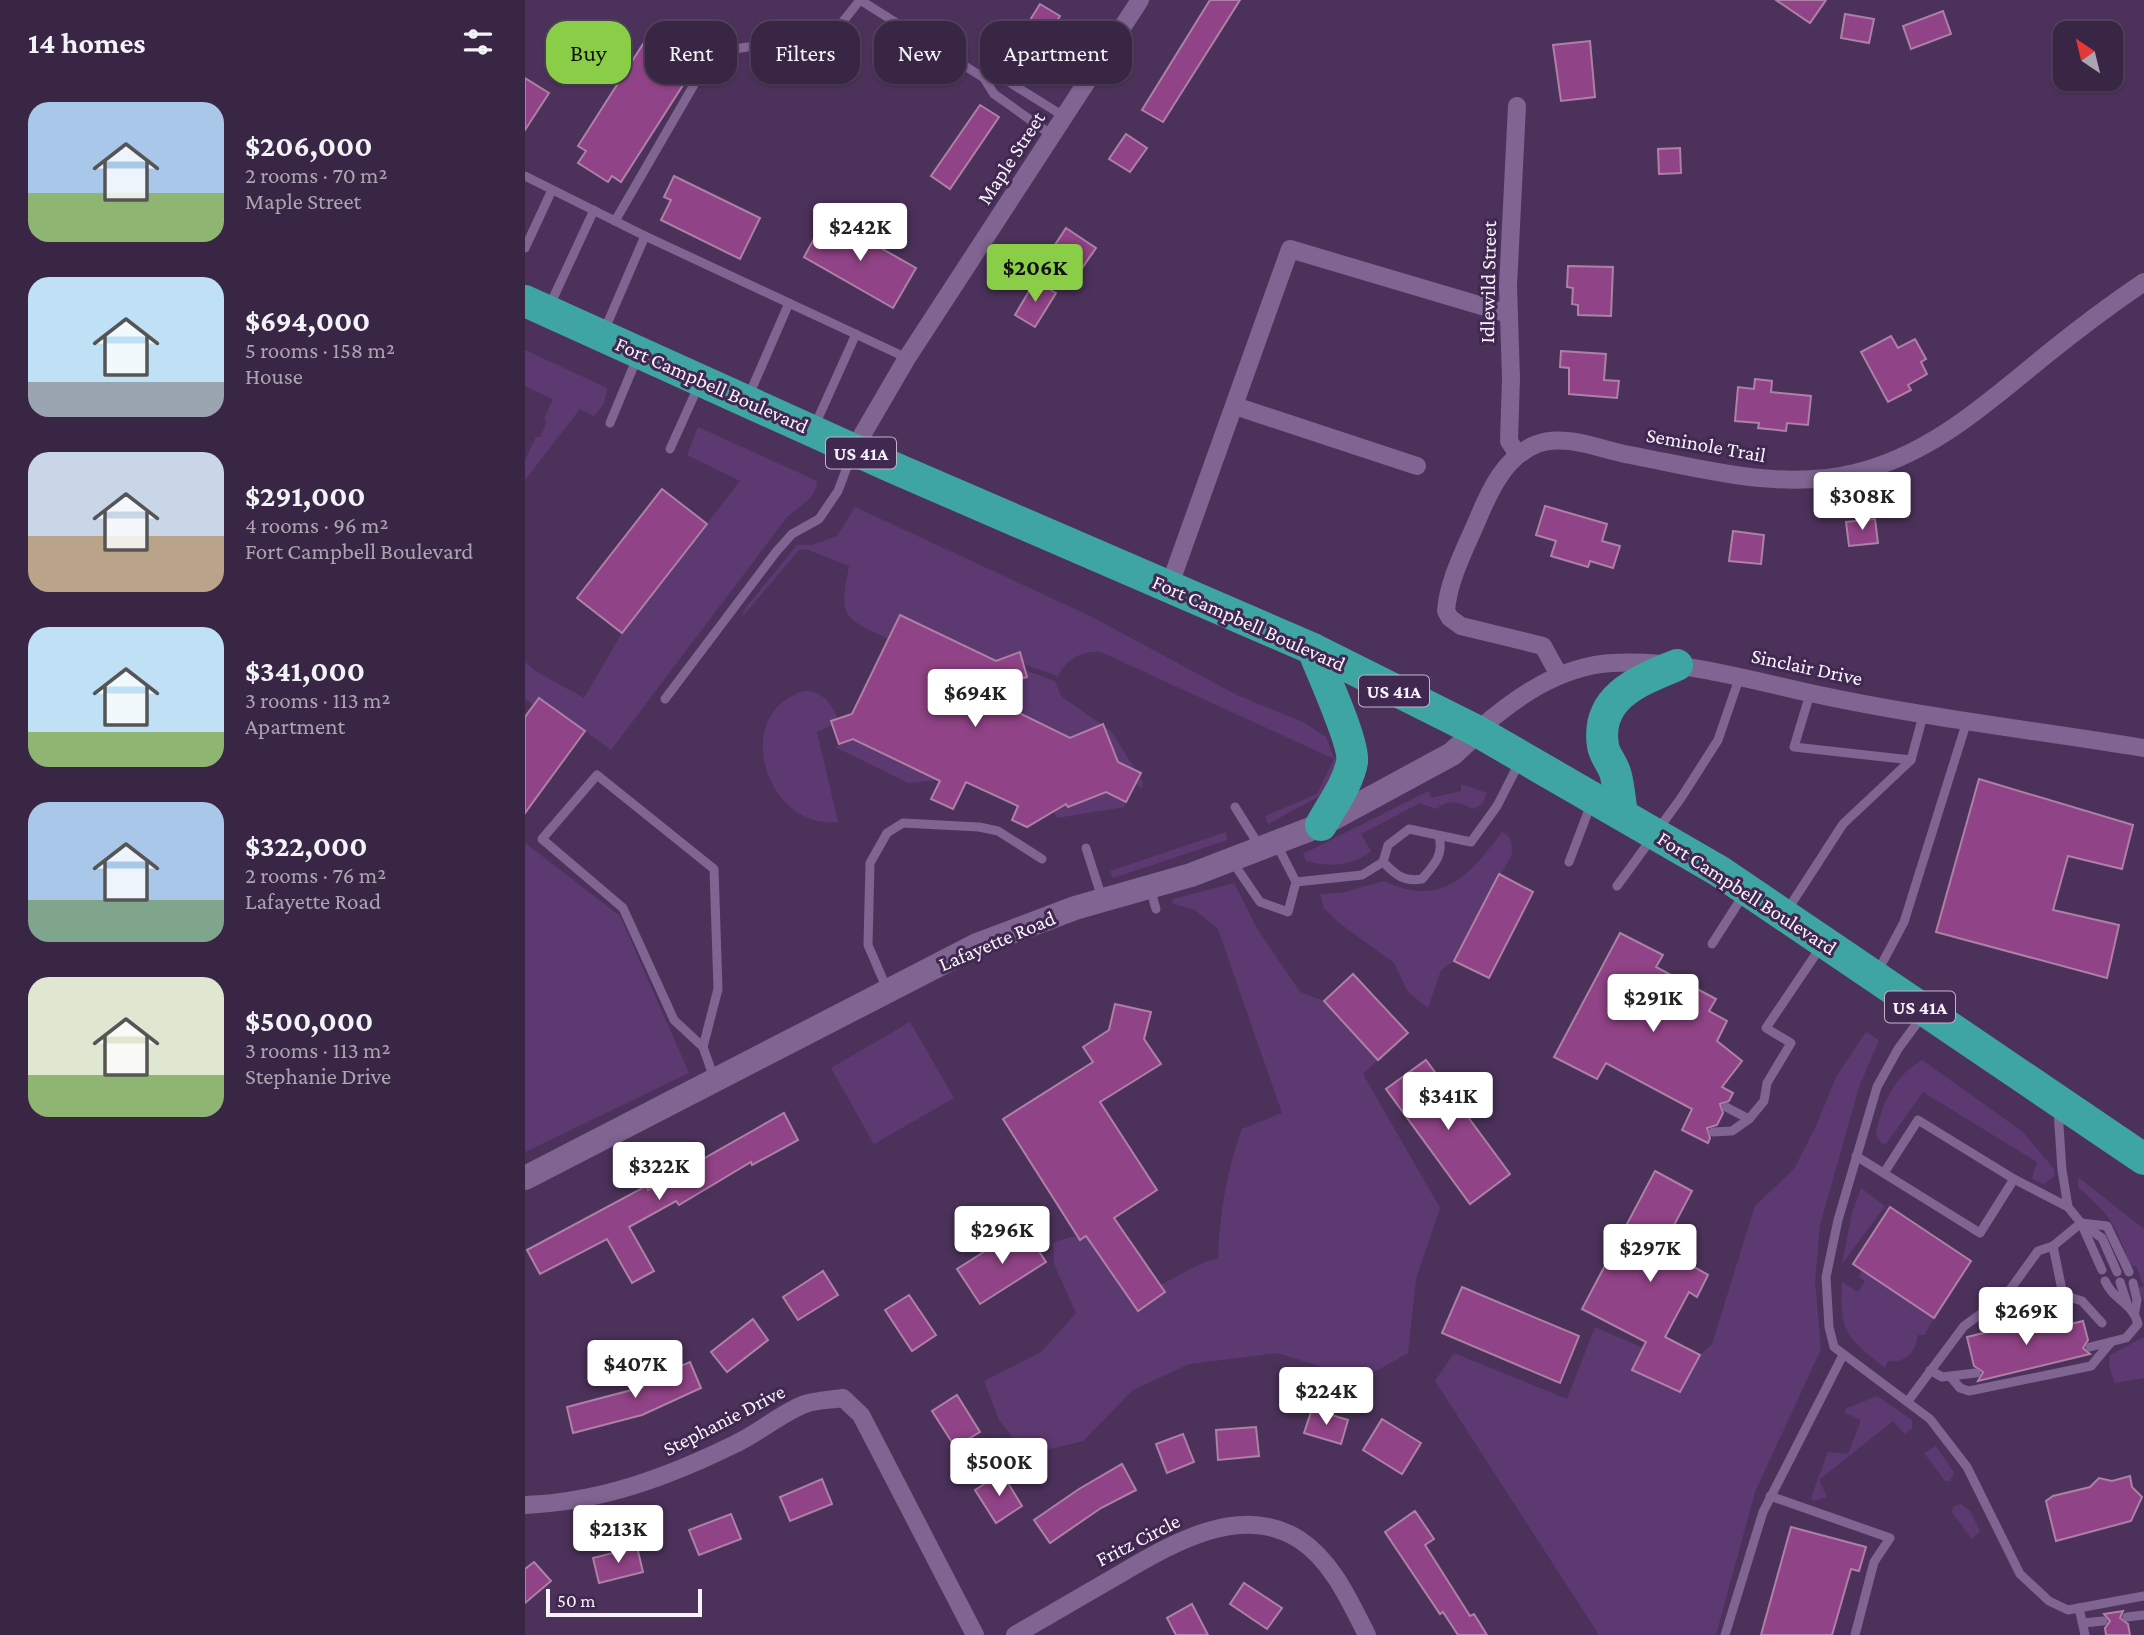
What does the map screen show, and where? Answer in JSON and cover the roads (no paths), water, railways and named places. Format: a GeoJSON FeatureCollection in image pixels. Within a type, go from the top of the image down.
{"type":"FeatureCollection","features":[{"type":"Feature","properties":{"kind":"highway","name":"Fort Campbell Boulevard"},"geometry":{"type":"LineString","coordinates":[[536,306],[812,431],[1313,649],[1523,755],[1747,889],[1824,940],[1874,978],[2144,1159]]}},
{"type":"Feature","properties":{"kind":"highway"},"geometry":{"type":"LineString","coordinates":[[1313,649],[1348,738],[1352,759],[1346,780],[1321,825]]}},
{"type":"Feature","properties":{"kind":"highway"},"geometry":{"type":"LineString","coordinates":[[1622,814],[1616,773],[1603,745],[1604,722],[1614,702],[1629,685],[1677,665]]}},
{"type":"Feature","properties":{"kind":"main road","name":"Lafayette Road"},"geometry":{"type":"LineString","coordinates":[[525,1178],[977,944],[1102,900],[1153,898],[1231,860],[1321,825],[1452,754],[1477,731]]}},
{"type":"Feature","properties":{"kind":"street","name":"Maple Street"},"geometry":{"type":"LineString","coordinates":[[854,449],[907,358],[1140,0]]}},
{"type":"Feature","properties":{"kind":"street","name":"Idlewild Street"},"geometry":{"type":"LineString","coordinates":[[1517,106],[1509,314],[1509,441],[1518,455]]}},
{"type":"Feature","properties":{"kind":"street"},"geometry":{"type":"LineString","coordinates":[[1169,587],[1290,249],[1509,314]]}},
{"type":"Feature","properties":{"kind":"street","name":"Seminole Trail"},"geometry":{"type":"LineString","coordinates":[[1559,675],[1543,646],[1461,626],[1450,618],[1446,611],[1453,582],[1478,519],[1497,481],[1518,455],[1534,445],[1555,441],[1740,477],[1815,478],[1855,473],[1896,460],[1958,426],[2088,321],[2144,282]]}},
{"type":"Feature","properties":{"kind":"street"},"geometry":{"type":"LineString","coordinates":[[1235,406],[1417,466]]}},
{"type":"Feature","properties":{"kind":"street","name":"Sinclair Drive"},"geometry":{"type":"LineString","coordinates":[[1477,731],[1504,708],[1559,675],[1611,663],[1677,665],[1740,676],[1810,694],[2144,748]]}},
{"type":"Feature","properties":{"kind":"street","name":"Stephanie Drive"},"geometry":{"type":"LineString","coordinates":[[525,1505],[570,1502],[646,1482],[704,1459],[806,1404],[843,1398],[861,1415],[975,1635]]}},
{"type":"Feature","properties":{"kind":"street","name":"Fritz Circle"},"geometry":{"type":"LineString","coordinates":[[1015,1635],[1169,1545],[1206,1532],[1241,1524],[1273,1528],[1299,1540],[1319,1557],[1341,1585],[1367,1635]]}},
{"type":"Feature","properties":{"kind":"lane"},"geometry":{"type":"LineString","coordinates":[[615,221],[710,57],[741,48],[834,34],[860,0],[980,75]]}},
{"type":"Feature","properties":{"kind":"lane"},"geometry":{"type":"LineString","coordinates":[[988,84],[994,94],[1053,136]]}},
{"type":"Feature","properties":{"kind":"lane"},"geometry":{"type":"LineString","coordinates":[[1012,84],[1065,117]]}},
{"type":"Feature","properties":{"kind":"lane"},"geometry":{"type":"LineString","coordinates":[[525,176],[645,236],[907,358]]}},
{"type":"Feature","properties":{"kind":"lane"},"geometry":{"type":"LineString","coordinates":[[525,248],[552,190]]}},
{"type":"Feature","properties":{"kind":"lane"},"geometry":{"type":"LineString","coordinates":[[536,306],[594,210]]}},
{"type":"Feature","properties":{"kind":"lane"},"geometry":{"type":"LineString","coordinates":[[601,336],[645,236]]}},
{"type":"Feature","properties":{"kind":"lane"},"geometry":{"type":"LineString","coordinates":[[747,401],[789,303]]}},
{"type":"Feature","properties":{"kind":"lane"},"geometry":{"type":"LineString","coordinates":[[812,431],[856,334]]}},
{"type":"Feature","properties":{"kind":"lane"},"geometry":{"type":"LineString","coordinates":[[610,423],[639,353]]}},
{"type":"Feature","properties":{"kind":"lane"},"geometry":{"type":"LineString","coordinates":[[670,449],[701,381]]}},
{"type":"Feature","properties":{"kind":"lane"},"geometry":{"type":"LineString","coordinates":[[664,699],[776,552],[793,534],[819,519],[838,491],[854,449]]}},
{"type":"Feature","properties":{"kind":"lane"},"geometry":{"type":"LineString","coordinates":[[1617,886],[1656,834],[1718,740],[1740,676]]}},
{"type":"Feature","properties":{"kind":"lane"},"geometry":{"type":"LineString","coordinates":[[1810,694],[1794,747],[1911,760]]}},
{"type":"Feature","properties":{"kind":"lane"},"geometry":{"type":"LineString","coordinates":[[1785,914],[1843,824],[1911,760],[1924,712]]}},
{"type":"Feature","properties":{"kind":"lane"},"geometry":{"type":"LineString","coordinates":[[1874,978],[1904,922],[1968,719]]}},
{"type":"Feature","properties":{"kind":"lane"},"geometry":{"type":"LineString","coordinates":[[1296,881],[1362,875],[1383,862],[1388,845],[1409,830],[1471,842],[1497,806],[1523,755]]}},
{"type":"Feature","properties":{"kind":"lane"},"geometry":{"type":"LineString","coordinates":[[703,1047],[718,989],[714,869],[597,775],[542,839],[623,908],[674,1020],[703,1047],[714,1080]]}},
{"type":"Feature","properties":{"kind":"lane"},"geometry":{"type":"LineString","coordinates":[[1569,862],[1594,796]]}},
{"type":"Feature","properties":{"kind":"lane"},"geometry":{"type":"LineString","coordinates":[[1235,807],[1296,881]]}},
{"type":"Feature","properties":{"kind":"lane"},"geometry":{"type":"LineString","coordinates":[[888,990],[868,945],[870,863],[887,833],[903,822],[979,827],[998,831],[1042,859]]}},
{"type":"Feature","properties":{"kind":"lane"},"geometry":{"type":"LineString","coordinates":[[1383,862],[1398,877],[1409,881],[1422,879],[1435,863],[1442,848],[1439,836]]}},
{"type":"Feature","properties":{"kind":"lane"},"geometry":{"type":"LineString","coordinates":[[1086,848],[1102,900]]}},
{"type":"Feature","properties":{"kind":"lane"},"geometry":{"type":"LineString","coordinates":[[1231,860],[1260,902],[1288,912],[1296,881]]}},
{"type":"Feature","properties":{"kind":"lane"},"geometry":{"type":"LineString","coordinates":[[1712,944],[1747,889]]}},
{"type":"Feature","properties":{"kind":"lane"},"geometry":{"type":"LineString","coordinates":[[1713,1132],[1732,1132],[1749,1119],[1764,1101],[1767,1083],[1791,1044],[1766,1028],[1824,940]]}},
{"type":"Feature","properties":{"kind":"lane"},"geometry":{"type":"LineString","coordinates":[[1926,1011],[1898,1049],[1877,1087],[1856,1156],[1826,1278],[1829,1327],[1834,1347],[1930,1419],[1967,1467],[2019,1574],[2049,1601],[2068,1609],[2144,1596]]}},
{"type":"Feature","properties":{"kind":"lane"},"geometry":{"type":"LineString","coordinates":[[2057,1099],[2062,1170],[2068,1207]]}},
{"type":"Feature","properties":{"kind":"lane"},"geometry":{"type":"LineString","coordinates":[[1726,1107],[1749,1119]]}},
{"type":"Feature","properties":{"kind":"lane"},"geometry":{"type":"LineString","coordinates":[[1884,1174],[1918,1120],[2014,1179],[2068,1207],[2081,1223],[2102,1270]]}},
{"type":"Feature","properties":{"kind":"lane"},"geometry":{"type":"LineString","coordinates":[[1856,1156],[1980,1233],[2014,1179]]}},
{"type":"Feature","properties":{"kind":"lane"},"geometry":{"type":"LineString","coordinates":[[2081,1223],[2102,1238],[2127,1304]]}},
{"type":"Feature","properties":{"kind":"lane"},"geometry":{"type":"LineString","coordinates":[[1996,1309],[2038,1251],[2053,1246],[2081,1223],[2107,1226],[2129,1272]]}},
{"type":"Feature","properties":{"kind":"lane"},"geometry":{"type":"LineString","coordinates":[[2053,1246],[2063,1295]]}},
{"type":"Feature","properties":{"kind":"lane"},"geometry":{"type":"LineString","coordinates":[[2105,1281],[2117,1298],[2135,1311]]}},
{"type":"Feature","properties":{"kind":"lane"},"geometry":{"type":"LineString","coordinates":[[2089,1348],[2134,1333],[2138,1324],[2133,1283]]}},
{"type":"Feature","properties":{"kind":"lane"},"geometry":{"type":"LineString","coordinates":[[1908,1401],[1964,1326],[1985,1311],[2063,1295],[2082,1301],[2102,1323]]}},
{"type":"Feature","properties":{"kind":"lane"},"geometry":{"type":"LineString","coordinates":[[1951,1376],[1960,1388],[1969,1391],[2091,1366],[2111,1342]]}},
{"type":"Feature","properties":{"kind":"lane"},"geometry":{"type":"LineString","coordinates":[[1725,1635],[1770,1496],[1843,1354]]}},
{"type":"Feature","properties":{"kind":"lane"},"geometry":{"type":"LineString","coordinates":[[1930,1370],[1942,1377],[1976,1373]]}},
{"type":"Feature","properties":{"kind":"lane"},"geometry":{"type":"LineString","coordinates":[[1770,1496],[1890,1538],[1874,1562],[1855,1635]]}},
{"type":"Feature","properties":{"kind":"lane"},"geometry":{"type":"LineString","coordinates":[[2079,1608],[2085,1635]]}},
{"type":"Feature","properties":{"kind":"lane"},"geometry":{"type":"LineString","coordinates":[[2127,1617],[2144,1615]]}},
{"type":"Feature","properties":{"kind":"lane"},"geometry":{"type":"LineString","coordinates":[[2083,1623],[2103,1620]]}}]}
